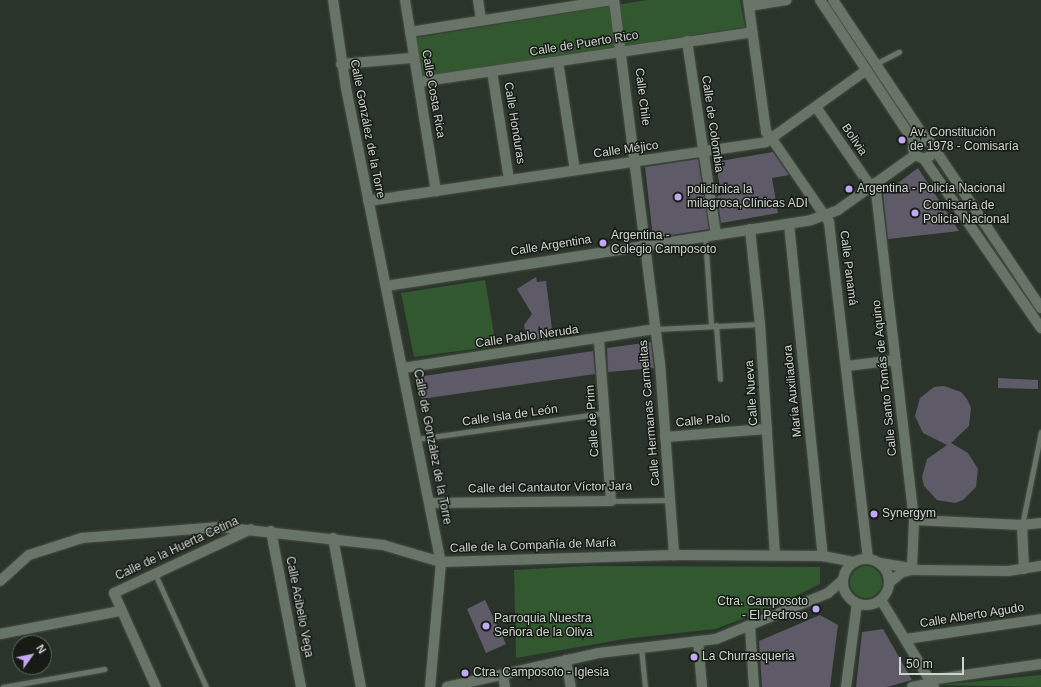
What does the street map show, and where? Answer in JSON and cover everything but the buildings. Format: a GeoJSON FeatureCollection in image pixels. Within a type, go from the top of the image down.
{"type":"FeatureCollection","features":[{"type":"Feature","properties":{"kind":"street","name":"Calle González de la Torre"},"geometry":{"type":"LineString","coordinates":[[333,0],[341,64],[381,262]]}},
{"type":"Feature","properties":{"kind":"street","name":"Calle Costa Rica"},"geometry":{"type":"LineString","coordinates":[[405,0],[412,58],[419,82],[436,192]]}},
{"type":"Feature","properties":{"kind":"street"},"geometry":{"type":"LineString","coordinates":[[478,0],[481,20]]}},
{"type":"Feature","properties":{"kind":"street"},"geometry":{"type":"LineString","coordinates":[[410,32],[481,20],[550,4],[611,0]]}},
{"type":"Feature","properties":{"kind":"street","name":"Calle Chile"},"geometry":{"type":"LineString","coordinates":[[614,0],[623,52],[637,161],[643,246]]}},
{"type":"Feature","properties":{"kind":"street"},"geometry":{"type":"LineString","coordinates":[[749,3],[786,0]]}},
{"type":"Feature","properties":{"kind":"street"},"geometry":{"type":"LineString","coordinates":[[820,0],[865,71],[914,142],[919,157],[1041,328]]}},
{"type":"Feature","properties":{"kind":"street"},"geometry":{"type":"LineString","coordinates":[[833,0],[874,65],[925,138],[933,147],[1041,308]]}},
{"type":"Feature","properties":{"kind":"street","name":"Calle Panamá"},"geometry":{"type":"LineString","coordinates":[[749,3],[766,132],[825,216],[847,366],[868,559]]}},
{"type":"Feature","properties":{"kind":"street","name":"Calle de Puerto Rico"},"geometry":{"type":"LineString","coordinates":[[419,82],[752,32]]}},
{"type":"Feature","properties":{"kind":"street","name":"Calle de Colombia"},"geometry":{"type":"LineString","coordinates":[[687,41],[716,234]]}},
{"type":"Feature","properties":{"kind":"street"},"geometry":{"type":"LineString","coordinates":[[341,64],[412,58]]}},
{"type":"Feature","properties":{"kind":"street"},"geometry":{"type":"LineString","coordinates":[[558,62],[575,170]]}},
{"type":"Feature","properties":{"kind":"street","name":"Calle Honduras"},"geometry":{"type":"LineString","coordinates":[[492,71],[509,179]]}},
{"type":"Feature","properties":{"kind":"street","name":"Calle Méjico"},"geometry":{"type":"LineString","coordinates":[[368,201],[637,161],[703,154],[772,139],[865,71]]}},
{"type":"Feature","properties":{"kind":"street","name":"Bolivia"},"geometry":{"type":"LineString","coordinates":[[816,107],[873,185]]}},
{"type":"Feature","properties":{"kind":"street"},"geometry":{"type":"LineString","coordinates":[[914,142],[925,138]]}},
{"type":"Feature","properties":{"kind":"street","name":"Calle Argentina"},"geometry":{"type":"LineString","coordinates":[[386,286],[705,235],[789,224],[825,216],[919,157],[930,156],[933,147]]}},
{"type":"Feature","properties":{"kind":"street","name":"Calle Santo Tomás de Aquino"},"geometry":{"type":"LineString","coordinates":[[873,185],[896,360],[914,520],[912,570]]}},
{"type":"Feature","properties":{"kind":"street","name":"María Auxiliadora"},"geometry":{"type":"LineString","coordinates":[[789,224],[823,556]]}},
{"type":"Feature","properties":{"kind":"street","name":"Calle Nueva"},"geometry":{"type":"LineString","coordinates":[[750,229],[760,324],[775,555]]}},
{"type":"Feature","properties":{"kind":"street","name":"Calle Hermanas Carmelitas"},"geometry":{"type":"LineString","coordinates":[[643,246],[654,329],[665,437],[674,555]]}},
{"type":"Feature","properties":{"kind":"street","name":"Calle de González de la Torre"},"geometry":{"type":"LineString","coordinates":[[381,262],[441,562],[430,687]]}},
{"type":"Feature","properties":{"kind":"street","name":"Calle Pablo Neruda"},"geometry":{"type":"LineString","coordinates":[[403,368],[599,340],[654,329]]}},
{"type":"Feature","properties":{"kind":"street","name":"Calle de Prim"},"geometry":{"type":"LineString","coordinates":[[599,340],[606,413],[611,501]]}},
{"type":"Feature","properties":{"kind":"street"},"geometry":{"type":"LineString","coordinates":[[847,366],[896,360]]}},
{"type":"Feature","properties":{"kind":"street","name":"Calle Palo"},"geometry":{"type":"LineString","coordinates":[[665,437],[767,429]]}},
{"type":"Feature","properties":{"kind":"street","name":"Calle del Cantautor Víctor Jara"},"geometry":{"type":"LineString","coordinates":[[430,503],[611,501]]}},
{"type":"Feature","properties":{"kind":"street"},"geometry":{"type":"LineString","coordinates":[[914,520],[1022,525],[1041,522]]}},
{"type":"Feature","properties":{"kind":"street"},"geometry":{"type":"LineString","coordinates":[[1022,525],[1024,569]]}},
{"type":"Feature","properties":{"kind":"street"},"geometry":{"type":"LineString","coordinates":[[215,527],[220,543]]}},
{"type":"Feature","properties":{"kind":"street","name":"Calle de la Compañía de María"},"geometry":{"type":"LineString","coordinates":[[0,581],[29,555],[82,538],[215,527],[271,531],[390,546],[441,562],[674,555],[775,555],[823,556],[854,562]]}},
{"type":"Feature","properties":{"kind":"street","name":"Calle de la Huerta Cetina"},"geometry":{"type":"LineString","coordinates":[[121,611],[112,589],[155,574],[251,529]]}},
{"type":"Feature","properties":{"kind":"street","name":"Calle Acibelio Vega"},"geometry":{"type":"LineString","coordinates":[[271,531],[301,687]]}},
{"type":"Feature","properties":{"kind":"street"},"geometry":{"type":"LineString","coordinates":[[333,538],[361,687]]}},
{"type":"Feature","properties":{"kind":"street"},"geometry":{"type":"LineString","coordinates":[[447,687],[566,660],[641,647],[698,641],[750,627],[828,593],[843,580],[854,562],[868,559],[912,570]]}},
{"type":"Feature","properties":{"kind":"street"},"geometry":{"type":"LineString","coordinates":[[880,563],[888,573],[889,584]]}},
{"type":"Feature","properties":{"kind":"street"},"geometry":{"type":"LineString","coordinates":[[843,580],[846,594],[857,604],[869,605],[881,600],[889,584],[902,572],[912,570],[1024,569],[1041,566]]}},
{"type":"Feature","properties":{"kind":"street"},"geometry":{"type":"LineString","coordinates":[[828,593],[846,594]]}},
{"type":"Feature","properties":{"kind":"street"},"geometry":{"type":"LineString","coordinates":[[881,600],[932,683]]}},
{"type":"Feature","properties":{"kind":"street"},"geometry":{"type":"LineString","coordinates":[[846,687],[857,604]]}},
{"type":"Feature","properties":{"kind":"street"},"geometry":{"type":"LineString","coordinates":[[0,634],[121,611],[156,687]]}},
{"type":"Feature","properties":{"kind":"street","name":"Calle Alberto Agudo"},"geometry":{"type":"LineString","coordinates":[[906,640],[1041,619]]}},
{"type":"Feature","properties":{"kind":"street"},"geometry":{"type":"LineString","coordinates":[[750,627],[754,687]]}},
{"type":"Feature","properties":{"kind":"street"},"geometry":{"type":"LineString","coordinates":[[698,641],[702,687]]}},
{"type":"Feature","properties":{"kind":"street"},"geometry":{"type":"LineString","coordinates":[[566,660],[571,687]]}},
{"type":"Feature","properties":{"kind":"street"},"geometry":{"type":"LineString","coordinates":[[912,687],[1041,664]]}},
{"type":"Feature","properties":{"kind":"street"},"geometry":{"type":"LineString","coordinates":[[503,675],[505,687]]}},
{"type":"Feature","properties":{"kind":"lane"},"geometry":{"type":"LineString","coordinates":[[874,65],[900,52]]}},
{"type":"Feature","properties":{"kind":"lane"},"geometry":{"type":"LineString","coordinates":[[705,235],[720,379]]}},
{"type":"Feature","properties":{"kind":"lane"},"geometry":{"type":"LineString","coordinates":[[654,329],[760,324]]}},
{"type":"Feature","properties":{"kind":"lane","name":"Calle Isla de León"},"geometry":{"type":"LineString","coordinates":[[417,439],[606,413]]}},
{"type":"Feature","properties":{"kind":"lane"},"geometry":{"type":"LineString","coordinates":[[1022,525],[1041,432]]}},
{"type":"Feature","properties":{"kind":"lane","name":"Calle del Cantautor Víctor Jara"},"geometry":{"type":"LineString","coordinates":[[611,501],[670,500]]}},
{"type":"Feature","properties":{"kind":"lane"},"geometry":{"type":"LineString","coordinates":[[155,574],[206,687]]}},
{"type":"Feature","properties":{"kind":"lane"},"geometry":{"type":"LineString","coordinates":[[641,647],[645,687]]}},
{"type":"Feature","properties":{"kind":"lane"},"geometry":{"type":"LineString","coordinates":[[3,687],[104,669]]}},
{"type":"Feature","properties":{"kind":"green space"},"geometry":{"type":"Polygon","coordinates":[[[647,0],[740,0],[745,27],[422,77],[415,38],[647,0]]]}},
{"type":"Feature","properties":{"kind":"green space"},"geometry":{"type":"Polygon","coordinates":[[[485,280],[496,346],[414,357],[401,293],[485,280]]]}},
{"type":"Feature","properties":{"kind":"green space"},"geometry":{"type":"Polygon","coordinates":[[[587,566],[820,567],[820,584],[767,610],[715,629],[624,639],[516,658],[514,570],[587,566]]]}},
{"type":"Feature","properties":{"kind":"green space"},"geometry":{"type":"Polygon","coordinates":[[[863,566],[869,566],[878,570],[882,582],[878,594],[869,598],[863,598],[854,594],[850,585],[850,579],[854,570],[863,566]]]}},
{"type":"Feature","properties":{"kind":"green space"},"geometry":{"type":"Polygon","coordinates":[[[1041,675],[1041,687],[941,685],[1041,675]]]}},
{"type":"Feature","properties":{"kind":"place","name":"Av. Constitución de 1978 - Comisaría"},"geometry":{"type":"Point","coordinates":[902,140]}},
{"type":"Feature","properties":{"kind":"place","name":"Argentina - Policía Nacional"},"geometry":{"type":"Point","coordinates":[849,189]}},
{"type":"Feature","properties":{"kind":"place","name":"policlínica la milagrosa,Clínicas ADI"},"geometry":{"type":"Point","coordinates":[678,197]}},
{"type":"Feature","properties":{"kind":"place","name":"Comisaría de Policía Nacional"},"geometry":{"type":"Point","coordinates":[915,213]}},
{"type":"Feature","properties":{"kind":"place","name":"Argentina - Colegio Camposoto"},"geometry":{"type":"Point","coordinates":[603,243]}},
{"type":"Feature","properties":{"kind":"place","name":"Synergym"},"geometry":{"type":"Point","coordinates":[874,514]}},
{"type":"Feature","properties":{"kind":"place","name":"Ctra. Camposoto - El Pedroso"},"geometry":{"type":"Point","coordinates":[816,609]}},
{"type":"Feature","properties":{"kind":"place","name":"Parroquia Nuestra Señora de la Oliva"},"geometry":{"type":"Point","coordinates":[486,626]}},
{"type":"Feature","properties":{"kind":"place","name":"La Churrasqueria"},"geometry":{"type":"Point","coordinates":[694,657]}},
{"type":"Feature","properties":{"kind":"place","name":"Ctra. Camposoto - Iglesia"},"geometry":{"type":"Point","coordinates":[465,673]}}]}
